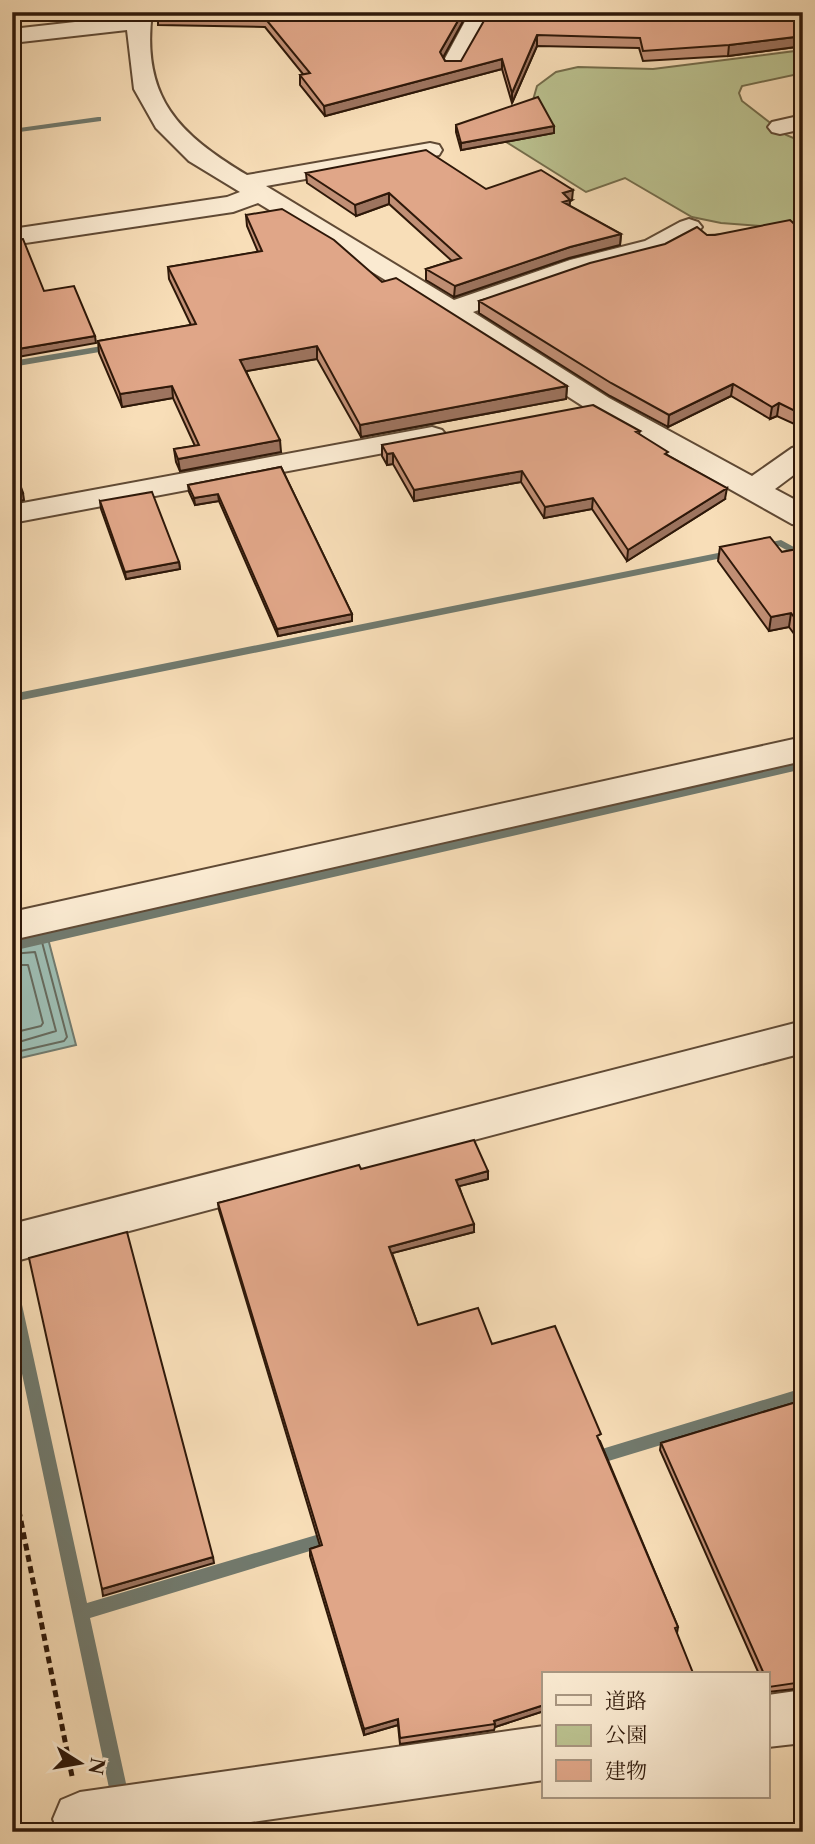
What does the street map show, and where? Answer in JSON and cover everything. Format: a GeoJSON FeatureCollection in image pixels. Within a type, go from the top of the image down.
{"type":"FeatureCollection","features":[{"type":"Feature","properties":{"kind":"street"},"geometry":{"type":"LineString","coordinates":[[453,64],[482,12],[507,14]]}},
{"type":"Feature","properties":{"kind":"street"},"geometry":{"type":"LineString","coordinates":[[12,36],[140,17],[142,72],[153,106],[179,139],[198,156],[451,310],[580,406],[803,517]]}},
{"type":"Feature","properties":{"kind":"street"},"geometry":{"type":"LineString","coordinates":[[12,237],[233,204],[250,190],[254,181],[430,150]]}},
{"type":"Feature","properties":{"kind":"street"},"geometry":{"type":"LineString","coordinates":[[451,310],[579,266],[654,247],[689,228]]}},
{"type":"Feature","properties":{"kind":"street"},"geometry":{"type":"LineString","coordinates":[[12,514],[456,431]]}},
{"type":"Feature","properties":{"kind":"street"},"geometry":{"type":"LineString","coordinates":[[753,490],[803,454]]}},
{"type":"Feature","properties":{"kind":"street"},"geometry":{"type":"LineString","coordinates":[[12,926],[803,749]]}},
{"type":"Feature","properties":{"kind":"street"},"geometry":{"type":"LineString","coordinates":[[12,1243],[803,1037]]}},
{"type":"Feature","properties":{"kind":"street"},"geometry":{"type":"LineString","coordinates":[[770,1721],[803,1716]]}},
{"type":"Feature","properties":{"kind":"street"},"geometry":{"type":"LineString","coordinates":[[80,1819],[542,1753]]}},
{"type":"Feature","properties":{"kind":"path"},"geometry":{"type":"LineString","coordinates":[[12,1476],[80,1819]]}},
{"type":"Feature","properties":{"kind":"green space"},"geometry":{"type":"Polygon","coordinates":[[[803,50],[803,73],[742,86],[739,93],[742,101],[786,135],[803,142],[803,229],[721,223],[692,217],[625,178],[586,192],[503,140],[529,114],[537,86],[556,72],[578,67],[653,69],[803,50]]]}},
{"type":"Feature","properties":{"kind":"water"},"geometry":{"type":"Polygon","coordinates":[[[46,931],[76,1045],[12,1060],[12,939],[46,931]]]}},
{"type":"Feature","properties":{"kind":"building"},"geometry":{"type":"Polygon","coordinates":[[[158,12],[463,12],[440,52],[445,61],[461,61],[489,12],[593,17],[697,17],[756,12],[803,12],[803,36],[643,51],[640,38],[537,35],[512,93],[502,59],[324,106],[300,75],[310,73],[264,17],[157,15],[158,12]]]}},
{"type":"Feature","properties":{"kind":"building"},"geometry":{"type":"Polygon","coordinates":[[[538,97],[554,126],[461,143],[456,125],[538,97]]]}},
{"type":"Feature","properties":{"kind":"building"},"geometry":{"type":"Polygon","coordinates":[[[426,150],[486,189],[541,170],[573,190],[563,193],[570,200],[563,202],[621,234],[570,247],[455,286],[426,269],[461,258],[389,193],[355,205],[306,173],[426,150]]]}},
{"type":"Feature","properties":{"kind":"building"},"geometry":{"type":"Polygon","coordinates":[[[282,209],[334,240],[382,282],[396,278],[567,386],[360,425],[317,346],[240,360],[280,440],[178,459],[174,449],[199,445],[172,386],[120,394],[98,341],[196,324],[168,267],[262,251],[246,215],[282,209]]]}},
{"type":"Feature","properties":{"kind":"building"},"geometry":{"type":"Polygon","coordinates":[[[790,220],[803,232],[803,415],[779,403],[772,407],[733,384],[669,415],[611,383],[479,301],[590,263],[665,244],[697,227],[707,235],[715,235],[790,220]]]}},
{"type":"Feature","properties":{"kind":"building"},"geometry":{"type":"Polygon","coordinates":[[[23,239],[44,291],[74,286],[95,336],[12,350],[12,240],[23,239]]]}},
{"type":"Feature","properties":{"kind":"building"},"geometry":{"type":"Polygon","coordinates":[[[593,405],[640,431],[636,432],[668,452],[665,454],[727,488],[628,550],[593,498],[545,507],[522,471],[414,490],[393,453],[387,454],[382,445],[593,405]]]}},
{"type":"Feature","properties":{"kind":"building"},"geometry":{"type":"Polygon","coordinates":[[[12,461],[23,493],[12,495],[12,461]]]}},
{"type":"Feature","properties":{"kind":"building"},"geometry":{"type":"Polygon","coordinates":[[[281,467],[352,614],[277,629],[218,494],[194,498],[188,485],[281,467]]]}},
{"type":"Feature","properties":{"kind":"building"},"geometry":{"type":"Polygon","coordinates":[[[152,492],[179,562],[125,572],[100,501],[152,492]]]}},
{"type":"Feature","properties":{"kind":"building"},"geometry":{"type":"Polygon","coordinates":[[[770,537],[782,552],[803,548],[803,629],[791,613],[771,617],[720,547],[770,537]]]}},
{"type":"Feature","properties":{"kind":"building"},"geometry":{"type":"Polygon","coordinates":[[[474,1140],[488,1171],[456,1180],[474,1224],[389,1247],[418,1325],[478,1308],[492,1344],[555,1326],[601,1434],[597,1436],[678,1627],[675,1628],[693,1672],[542,1672],[542,1706],[494,1721],[495,1724],[400,1738],[398,1719],[364,1729],[310,1549],[322,1545],[218,1203],[359,1165],[361,1169],[474,1140]]]}},
{"type":"Feature","properties":{"kind":"building"},"geometry":{"type":"Polygon","coordinates":[[[127,1232],[213,1557],[102,1589],[29,1258],[127,1232]]]}},
{"type":"Feature","properties":{"kind":"building"},"geometry":{"type":"Polygon","coordinates":[[[803,1400],[803,1682],[770,1687],[770,1672],[763,1672],[661,1443],[803,1400]]]}},
{"type":"Feature","properties":{"kind":"waterway"},"geometry":{"type":"LineString","coordinates":[[12,131],[98,119]]}},
{"type":"Feature","properties":{"kind":"waterway"},"geometry":{"type":"LineString","coordinates":[[12,364],[114,347]]}},
{"type":"Feature","properties":{"kind":"waterway"},"geometry":{"type":"LineString","coordinates":[[761,547],[781,543],[803,556]]}},
{"type":"Feature","properties":{"kind":"waterway"},"geometry":{"type":"LineString","coordinates":[[12,698],[733,553]]}},
{"type":"Feature","properties":{"kind":"waterway"},"geometry":{"type":"LineString","coordinates":[[12,946],[803,765]]}},
{"type":"Feature","properties":{"kind":"waterway"},"geometry":{"type":"LineString","coordinates":[[12,1291],[118,1788]]}},
{"type":"Feature","properties":{"kind":"waterway"},"geometry":{"type":"LineString","coordinates":[[592,1459],[803,1395]]}},
{"type":"Feature","properties":{"kind":"waterway"},"geometry":{"type":"LineString","coordinates":[[81,1613],[333,1537]]}}]}
